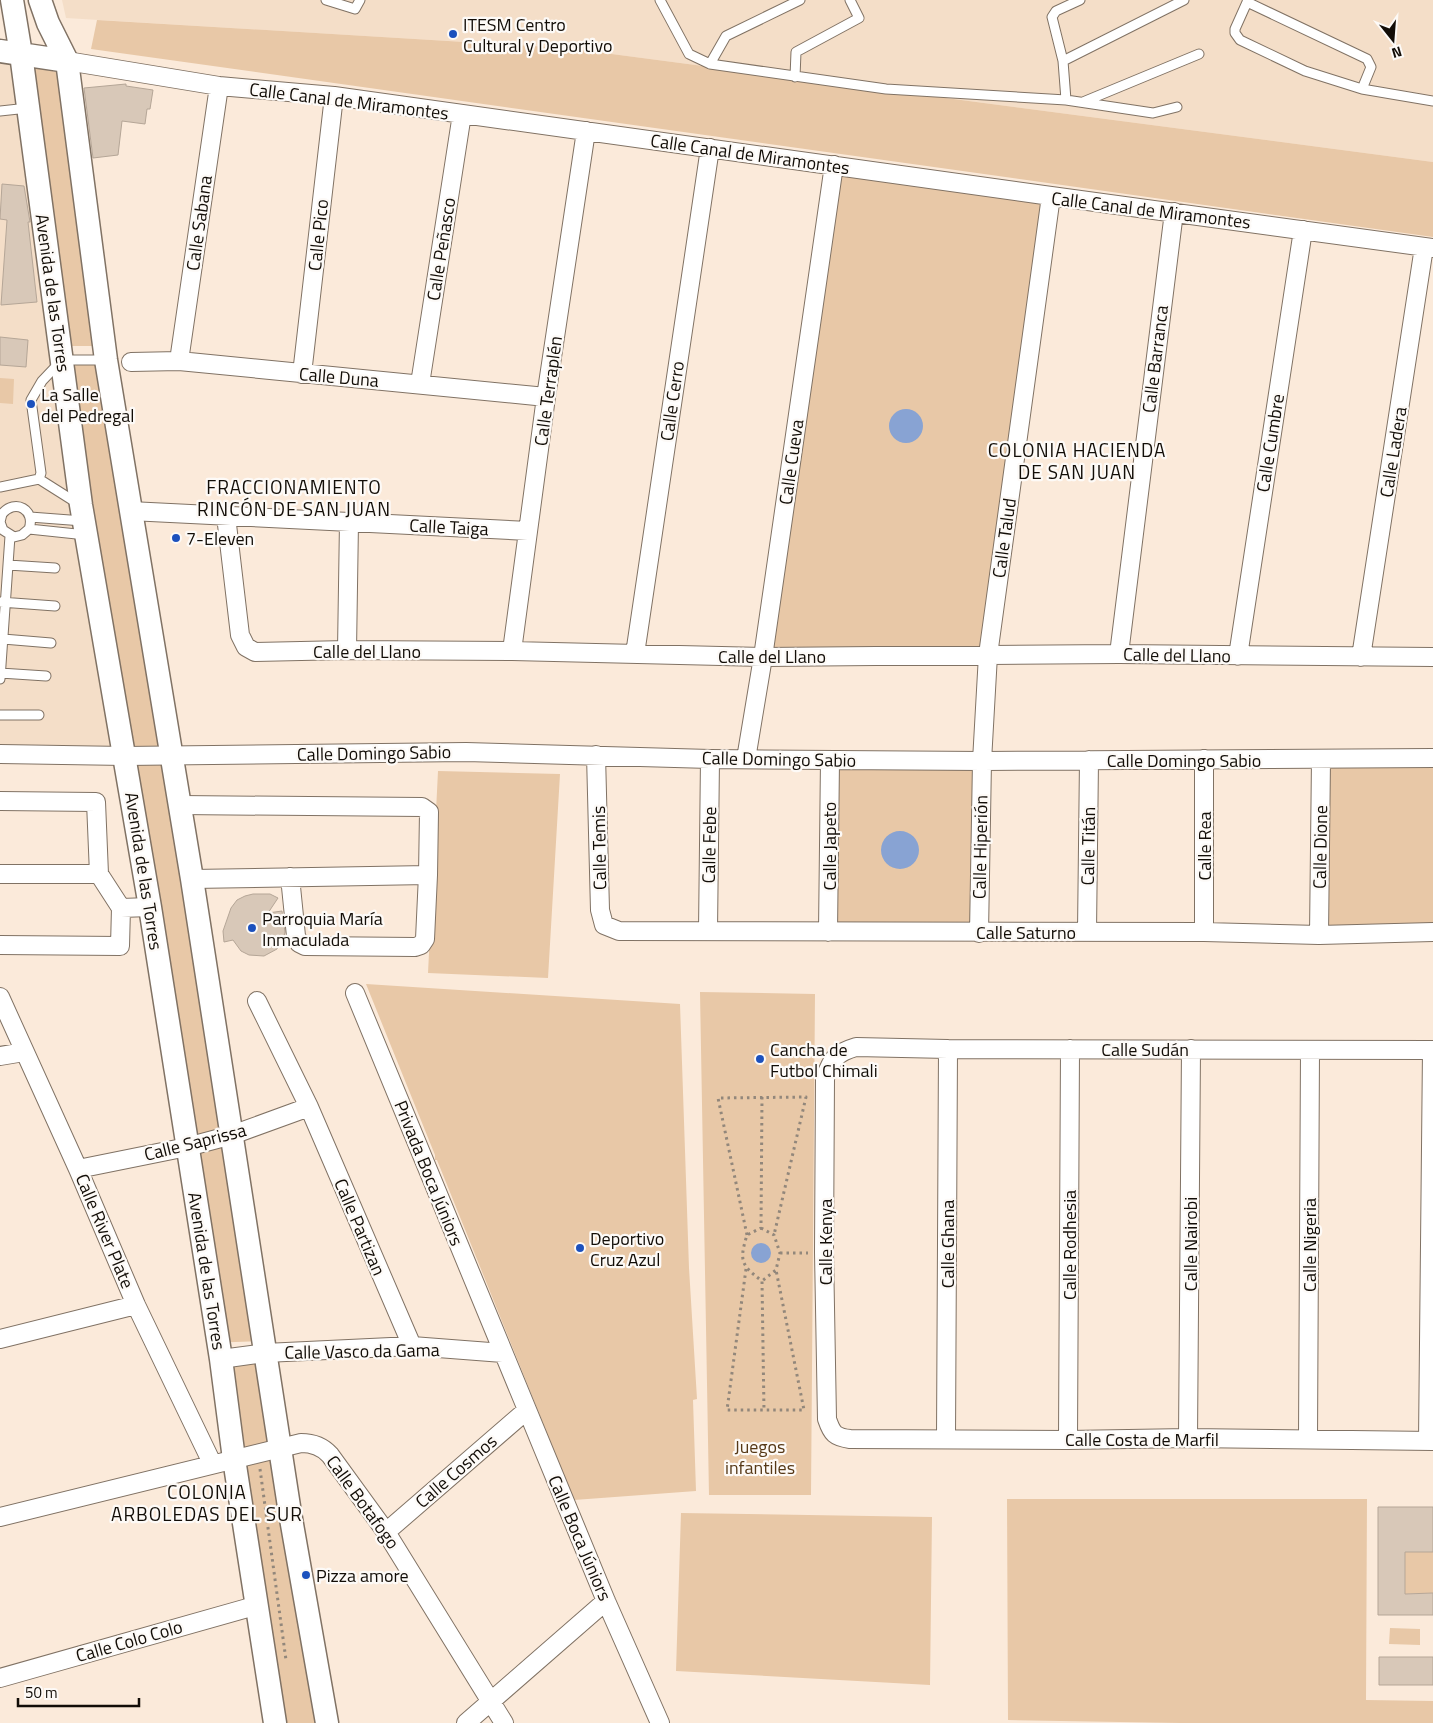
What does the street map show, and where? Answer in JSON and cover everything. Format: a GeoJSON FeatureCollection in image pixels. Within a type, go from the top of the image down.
{"type":"FeatureCollection","features":[{"type":"Feature","properties":{"kind":"street"},"geometry":{"type":"LineString","coordinates":[[40,0],[48,23],[67,61],[106,360],[192,879],[290,1513],[327,1723]]}},
{"type":"Feature","properties":{"kind":"street"},"geometry":{"type":"LineString","coordinates":[[9,12],[48,23]]}},
{"type":"Feature","properties":{"kind":"street","name":"Avenida de las Torres"},"geometry":{"type":"LineString","coordinates":[[9,12],[11,53],[28,108],[83,520],[150,907],[221,1359],[234,1459],[275,1723]]}},
{"type":"Feature","properties":{"kind":"street"},"geometry":{"type":"LineString","coordinates":[[11,53],[67,61]]}},
{"type":"Feature","properties":{"kind":"street","name":"Calle Canal de Miramontes"},"geometry":{"type":"LineString","coordinates":[[67,61],[219,86],[334,96],[1429,247]]}},
{"type":"Feature","properties":{"kind":"street","name":"Calle Sabana"},"geometry":{"type":"LineString","coordinates":[[179,361],[219,86]]}},
{"type":"Feature","properties":{"kind":"street","name":"Calle Pico"},"geometry":{"type":"LineString","coordinates":[[302,374],[334,96]]}},
{"type":"Feature","properties":{"kind":"street","name":"Calle Peñasco"},"geometry":{"type":"LineString","coordinates":[[420,384],[462,114]]}},
{"type":"Feature","properties":{"kind":"street","name":"Calle Terraplén"},"geometry":{"type":"LineString","coordinates":[[512,651],[546,397],[586,131]]}},
{"type":"Feature","properties":{"kind":"street","name":"Calle Cerro"},"geometry":{"type":"LineString","coordinates":[[635,654],[710,148]]}},
{"type":"Feature","properties":{"kind":"street","name":"Calle Cueva"},"geometry":{"type":"LineString","coordinates":[[746,759],[763,657],[834,165]]}},
{"type":"Feature","properties":{"kind":"street","name":"Calle Talud"},"geometry":{"type":"LineString","coordinates":[[982,761],[988,655],[1051,196]]}},
{"type":"Feature","properties":{"kind":"street","name":"Calle Barranca"},"geometry":{"type":"LineString","coordinates":[[1119,654],[1174,212]]}},
{"type":"Feature","properties":{"kind":"street","name":"Calle Cumbre"},"geometry":{"type":"LineString","coordinates":[[1238,656],[1303,230]]}},
{"type":"Feature","properties":{"kind":"street","name":"Calle Ladera"},"geometry":{"type":"LineString","coordinates":[[1362,656],[1429,247]]}},
{"type":"Feature","properties":{"kind":"street","name":"Calle Duna"},"geometry":{"type":"LineString","coordinates":[[131,362],[179,361],[546,397]]}},
{"type":"Feature","properties":{"kind":"street","name":"Calle Taiga"},"geometry":{"type":"LineString","coordinates":[[130,511],[528,530]]}},
{"type":"Feature","properties":{"kind":"street","name":"Calle del Llano"},"geometry":{"type":"LineString","coordinates":[[226,516],[240,635],[246,647],[254,652],[347,650],[512,651],[763,657],[1119,654],[1433,657]]}},
{"type":"Feature","properties":{"kind":"street"},"geometry":{"type":"LineString","coordinates":[[347,650],[349,522]]}},
{"type":"Feature","properties":{"kind":"street","name":"Calle Domingo Sabio"},"geometry":{"type":"LineString","coordinates":[[0,754],[125,756],[466,752],[710,759],[982,761],[1433,758]]}},
{"type":"Feature","properties":{"kind":"street","name":"Calle Temis"},"geometry":{"type":"LineString","coordinates":[[596,755],[600,910],[604,925],[619,931]]}},
{"type":"Feature","properties":{"kind":"street","name":"Calle Febe"},"geometry":{"type":"LineString","coordinates":[[708,931],[710,759]]}},
{"type":"Feature","properties":{"kind":"street","name":"Calle Rea"},"geometry":{"type":"LineString","coordinates":[[1204,759],[1204,932]]}},
{"type":"Feature","properties":{"kind":"street","name":"Calle Dione"},"geometry":{"type":"LineString","coordinates":[[1319,935],[1321,759]]}},
{"type":"Feature","properties":{"kind":"street","name":"Calle Japeto"},"geometry":{"type":"LineString","coordinates":[[828,932],[830,760]]}},
{"type":"Feature","properties":{"kind":"street","name":"Calle Titán"},"geometry":{"type":"LineString","coordinates":[[1088,932],[1089,760]]}},
{"type":"Feature","properties":{"kind":"street","name":"Calle Hiperión"},"geometry":{"type":"LineString","coordinates":[[979,932],[982,761]]}},
{"type":"Feature","properties":{"kind":"street"},"geometry":{"type":"LineString","coordinates":[[0,802],[96,802],[99,874],[120,908],[120,946],[0,945]]}},
{"type":"Feature","properties":{"kind":"street"},"geometry":{"type":"LineString","coordinates":[[180,805],[422,806],[428,812],[430,822],[425,939],[421,944],[415,946],[305,946],[298,943],[290,877]]}},
{"type":"Feature","properties":{"kind":"street"},"geometry":{"type":"LineString","coordinates":[[0,874],[99,874]]}},
{"type":"Feature","properties":{"kind":"street"},"geometry":{"type":"LineString","coordinates":[[192,879],[428,875]]}},
{"type":"Feature","properties":{"kind":"street"},"geometry":{"type":"LineString","coordinates":[[120,908],[150,907]]}},
{"type":"Feature","properties":{"kind":"street","name":"Calle Saturno"},"geometry":{"type":"LineString","coordinates":[[619,931],[1204,932],[1319,935],[1433,932]]}},
{"type":"Feature","properties":{"kind":"street","name":"Privada Boca Júniors"},"geometry":{"type":"LineString","coordinates":[[354,993],[503,1353]]}},
{"type":"Feature","properties":{"kind":"street","name":"Calle River Plate"},"geometry":{"type":"LineString","coordinates":[[0,997],[78,1169],[136,1305],[212,1463]]}},
{"type":"Feature","properties":{"kind":"street","name":"Calle Partizan"},"geometry":{"type":"LineString","coordinates":[[257,1001],[308,1107],[412,1346]]}},
{"type":"Feature","properties":{"kind":"street","name":"Calle Sudán"},"geometry":{"type":"LineString","coordinates":[[856,1047],[948,1049],[1432,1050]]}},
{"type":"Feature","properties":{"kind":"street","name":"Calle Kenya"},"geometry":{"type":"LineString","coordinates":[[850,1439],[838,1437],[830,1430],[827,1419],[824,1252],[826,1078],[829,1066],[835,1056],[856,1047]]}},
{"type":"Feature","properties":{"kind":"street","name":"Calle Ghana"},"geometry":{"type":"LineString","coordinates":[[946,1439],[948,1049]]}},
{"type":"Feature","properties":{"kind":"street","name":"Calle Rodhesia"},"geometry":{"type":"LineString","coordinates":[[1068,1440],[1070,1049]]}},
{"type":"Feature","properties":{"kind":"street","name":"Calle Nairobi"},"geometry":{"type":"LineString","coordinates":[[1188,1438],[1191,1049]]}},
{"type":"Feature","properties":{"kind":"street","name":"Calle Nigeria"},"geometry":{"type":"LineString","coordinates":[[1308,1440],[1310,1050]]}},
{"type":"Feature","properties":{"kind":"street"},"geometry":{"type":"LineString","coordinates":[[1430,1441],[1432,1050]]}},
{"type":"Feature","properties":{"kind":"street"},"geometry":{"type":"LineString","coordinates":[[0,1056],[24,1052]]}},
{"type":"Feature","properties":{"kind":"street","name":"Calle Saprissa"},"geometry":{"type":"LineString","coordinates":[[78,1169],[187,1147],[232,1135],[308,1107]]}},
{"type":"Feature","properties":{"kind":"street"},"geometry":{"type":"LineString","coordinates":[[0,1339],[136,1305]]}},
{"type":"Feature","properties":{"kind":"street","name":"Calle Vasco da Gama"},"geometry":{"type":"LineString","coordinates":[[221,1359],[265,1353],[412,1346],[503,1353]]}},
{"type":"Feature","properties":{"kind":"street","name":"Calle Boca Júniors"},"geometry":{"type":"LineString","coordinates":[[503,1353],[606,1601],[660,1723]]}},
{"type":"Feature","properties":{"kind":"street","name":"Calle Cosmos"},"geometry":{"type":"LineString","coordinates":[[386,1532],[527,1410]]}},
{"type":"Feature","properties":{"kind":"street","name":"Calle Costa de Marfil"},"geometry":{"type":"LineString","coordinates":[[850,1439],[1068,1440],[1188,1438],[1430,1441]]}},
{"type":"Feature","properties":{"kind":"street","name":"Calle Botafogo"},"geometry":{"type":"LineString","coordinates":[[0,1517],[212,1463],[301,1443],[314,1444],[326,1450],[386,1532],[504,1723]]}},
{"type":"Feature","properties":{"kind":"street"},"geometry":{"type":"LineString","coordinates":[[466,1723],[606,1601]]}},
{"type":"Feature","properties":{"kind":"street","name":"Calle Colo Colo"},"geometry":{"type":"LineString","coordinates":[[0,1678],[258,1605]]}},
{"type":"Feature","properties":{"kind":"lane"},"geometry":{"type":"LineString","coordinates":[[326,0],[355,9],[360,0]]}},
{"type":"Feature","properties":{"kind":"lane"},"geometry":{"type":"LineString","coordinates":[[660,0],[689,54],[710,64],[886,89],[1066,100],[1153,113],[1177,108]]}},
{"type":"Feature","properties":{"kind":"lane"},"geometry":{"type":"LineString","coordinates":[[710,64],[726,36],[800,0]]}},
{"type":"Feature","properties":{"kind":"lane"},"geometry":{"type":"LineString","coordinates":[[796,77],[796,52],[859,18],[850,0]]}},
{"type":"Feature","properties":{"kind":"lane"},"geometry":{"type":"LineString","coordinates":[[1066,100],[1063,61],[1052,17],[1056,11],[1080,0]]}},
{"type":"Feature","properties":{"kind":"lane"},"geometry":{"type":"LineString","coordinates":[[1063,61],[1184,0]]}},
{"type":"Feature","properties":{"kind":"lane"},"geometry":{"type":"LineString","coordinates":[[1362,89],[1371,67],[1368,59],[1248,1],[1235,29],[1240,40],[1305,71],[1362,89],[1433,101]]}},
{"type":"Feature","properties":{"kind":"lane"},"geometry":{"type":"LineString","coordinates":[[1082,102],[1199,54]]}},
{"type":"Feature","properties":{"kind":"lane"},"geometry":{"type":"LineString","coordinates":[[0,111],[28,108]]}},
{"type":"Feature","properties":{"kind":"lane"},"geometry":{"type":"LineString","coordinates":[[39,479],[41,473],[31,400],[42,381],[62,360],[106,360]]}},
{"type":"Feature","properties":{"kind":"lane"},"geometry":{"type":"LineString","coordinates":[[0,487],[39,479]]}},
{"type":"Feature","properties":{"kind":"lane"},"geometry":{"type":"LineString","coordinates":[[39,479],[83,520]]}},
{"type":"Feature","properties":{"kind":"lane"},"geometry":{"type":"LineString","coordinates":[[29,529],[30,517],[25,510],[17,507],[5,511],[0,520],[3,530],[10,536],[18,537],[29,529],[83,520]]}},
{"type":"Feature","properties":{"kind":"lane"},"geometry":{"type":"LineString","coordinates":[[30,517],[83,520]]}},
{"type":"Feature","properties":{"kind":"lane"},"geometry":{"type":"LineString","coordinates":[[0,679],[3,602],[10,536]]}},
{"type":"Feature","properties":{"kind":"lane"},"geometry":{"type":"LineString","coordinates":[[8,565],[55,568]]}},
{"type":"Feature","properties":{"kind":"lane"},"geometry":{"type":"LineString","coordinates":[[3,602],[54,606]]}},
{"type":"Feature","properties":{"kind":"lane"},"geometry":{"type":"LineString","coordinates":[[3,640],[51,643]]}},
{"type":"Feature","properties":{"kind":"lane"},"geometry":{"type":"LineString","coordinates":[[0,673],[46,676]]}},
{"type":"Feature","properties":{"kind":"lane"},"geometry":{"type":"LineString","coordinates":[[0,715],[39,715]]}},
{"type":"Feature","properties":{"kind":"path"},"geometry":{"type":"LineString","coordinates":[[761,1228],[762,1097]]}},
{"type":"Feature","properties":{"kind":"path"},"geometry":{"type":"LineString","coordinates":[[762,1097],[806,1097],[774,1235],[780,1253],[776,1270],[804,1410],[727,1410],[746,1269],[741,1253],[747,1235],[718,1098],[762,1097]]}},
{"type":"Feature","properties":{"kind":"path"},"geometry":{"type":"LineString","coordinates":[[761,1228],[774,1235]]}},
{"type":"Feature","properties":{"kind":"path"},"geometry":{"type":"LineString","coordinates":[[747,1235],[761,1228]]}},
{"type":"Feature","properties":{"kind":"path"},"geometry":{"type":"LineString","coordinates":[[780,1253],[824,1252]]}},
{"type":"Feature","properties":{"kind":"path"},"geometry":{"type":"LineString","coordinates":[[746,1269],[762,1281]]}},
{"type":"Feature","properties":{"kind":"path"},"geometry":{"type":"LineString","coordinates":[[762,1281],[776,1270]]}},
{"type":"Feature","properties":{"kind":"path"},"geometry":{"type":"LineString","coordinates":[[762,1281],[764,1410]]}},
{"type":"Feature","properties":{"kind":"path"},"geometry":{"type":"LineString","coordinates":[[258,1453],[287,1665]]}},
{"type":"Feature","properties":{"kind":"shaded area"},"geometry":{"type":"Polygon","coordinates":[[[62,0],[1433,0],[1433,162],[566,48],[66,18],[62,0]]]}},
{"type":"Feature","properties":{"kind":"shaded area","name":"La Salle del Pedregal"},"geometry":{"type":"Polygon","coordinates":[[[0,61],[12,63],[111,747],[0,745],[0,61]]]}},
{"type":"Feature","properties":{"kind":"green space"},"geometry":{"type":"Polygon","coordinates":[[[97,20],[566,48],[1433,162],[1433,237],[91,49],[97,20]]]}},
{"type":"Feature","properties":{"kind":"green space"},"geometry":{"type":"Polygon","coordinates":[[[28,66],[62,73],[99,346],[62,346],[28,66]]]}},
{"type":"Feature","properties":{"kind":"green space"},"geometry":{"type":"Polygon","coordinates":[[[838,172],[1046,202],[981,650],[770,654],[838,172]]]}},
{"type":"Feature","properties":{"kind":"green space"},"geometry":{"type":"Polygon","coordinates":[[[102,360],[163,747],[127,747],[67,362],[102,360]]]}},
{"type":"Feature","properties":{"kind":"green space"},"geometry":{"type":"Polygon","coordinates":[[[0,378],[14,379],[13,404],[0,403],[0,378]]]}},
{"type":"Feature","properties":{"kind":"green space"},"geometry":{"type":"Polygon","coordinates":[[[171,760],[234,1129],[179,1142],[127,761],[171,760]]]}},
{"type":"Feature","properties":{"kind":"green space"},"geometry":{"type":"Polygon","coordinates":[[[833,763],[980,763],[978,931],[829,931],[833,763]]]}},
{"type":"Feature","properties":{"kind":"green space"},"geometry":{"type":"Polygon","coordinates":[[[1326,766],[1433,768],[1433,934],[1322,933],[1326,766]]]}},
{"type":"Feature","properties":{"kind":"green space"},"geometry":{"type":"Polygon","coordinates":[[[438,771],[560,774],[548,978],[428,973],[438,771]]]}},
{"type":"Feature","properties":{"kind":"green space","name":"Deportivo Cruz Azul"},"geometry":{"type":"Polygon","coordinates":[[[366,984],[680,1004],[689,1268],[697,1399],[693,1400],[696,1491],[574,1500],[437,1160],[435,1160],[435,1155],[366,984]]]}},
{"type":"Feature","properties":{"kind":"green space","name":"Juegos infantiles"},"geometry":{"type":"Polygon","coordinates":[[[700,992],[815,994],[811,1495],[709,1495],[700,992]]]}},
{"type":"Feature","properties":{"kind":"green space"},"geometry":{"type":"Polygon","coordinates":[[[235,1137],[265,1341],[208,1343],[182,1152],[235,1137]]]}},
{"type":"Feature","properties":{"kind":"green space"},"geometry":{"type":"Polygon","coordinates":[[[274,1349],[289,1438],[227,1453],[211,1352],[274,1349]]]}},
{"type":"Feature","properties":{"kind":"green space"},"geometry":{"type":"Polygon","coordinates":[[[291,1453],[332,1723],[265,1723],[229,1468],[291,1453]]]}},
{"type":"Feature","properties":{"kind":"green space"},"geometry":{"type":"Polygon","coordinates":[[[1007,1499],[1367,1499],[1366,1700],[1433,1701],[1433,1723],[1180,1723],[1008,1720],[1007,1499]]]}},
{"type":"Feature","properties":{"kind":"green space"},"geometry":{"type":"Polygon","coordinates":[[[681,1513],[932,1517],[930,1685],[676,1671],[681,1513]]]}},
{"type":"Feature","properties":{"kind":"green space"},"geometry":{"type":"Polygon","coordinates":[[[1405,1552],[1433,1552],[1433,1593],[1405,1594],[1405,1552]]]}},
{"type":"Feature","properties":{"kind":"green space"},"geometry":{"type":"Polygon","coordinates":[[[1390,1628],[1420,1629],[1420,1645],[1389,1644],[1390,1628]]]}},
{"type":"Feature","properties":{"kind":"water"},"geometry":{"type":"Polygon","coordinates":[[[906,409],[913,410],[918,414],[922,419],[922,433],[918,438],[913,442],[906,443],[899,442],[894,438],[890,433],[889,426],[890,419],[894,414],[899,410],[906,409]]]}},
{"type":"Feature","properties":{"kind":"water"},"geometry":{"type":"Polygon","coordinates":[[[900,831],[913,837],[919,850],[913,863],[900,869],[887,863],[881,850],[887,837],[900,831]]]}},
{"type":"Feature","properties":{"kind":"water"},"geometry":{"type":"Polygon","coordinates":[[[761,1243],[768,1246],[771,1253],[768,1260],[761,1263],[754,1260],[751,1253],[754,1246],[761,1243]]]}},
{"type":"Feature","properties":{"kind":"building"},"geometry":{"type":"Polygon","coordinates":[[[126,84],[126,86],[153,90],[145,124],[122,121],[118,155],[93,158],[84,88],[126,84]]]}},
{"type":"Feature","properties":{"kind":"building"},"geometry":{"type":"Polygon","coordinates":[[[2,184],[24,186],[30,222],[28,222],[37,302],[1,305],[7,220],[0,219],[2,184]]]}},
{"type":"Feature","properties":{"kind":"building"},"geometry":{"type":"Polygon","coordinates":[[[0,337],[28,340],[26,367],[0,365],[0,337]]]}},
{"type":"Feature","properties":{"kind":"building"},"geometry":{"type":"Polygon","coordinates":[[[253,894],[270,894],[278,898],[268,913],[282,911],[285,932],[283,941],[277,949],[264,956],[249,955],[241,951],[233,940],[224,942],[223,931],[231,908],[237,900],[253,894]]]}},
{"type":"Feature","properties":{"kind":"building"},"geometry":{"type":"Polygon","coordinates":[[[1378,1507],[1433,1507],[1433,1552],[1405,1552],[1405,1594],[1433,1593],[1433,1615],[1378,1615],[1378,1507]]]}},
{"type":"Feature","properties":{"kind":"building"},"geometry":{"type":"Polygon","coordinates":[[[1379,1657],[1433,1657],[1433,1685],[1379,1685],[1379,1657]]]}},
{"type":"Feature","properties":{"kind":"place","name":"ITESM Centro Cultural y Deportivo"},"geometry":{"type":"Point","coordinates":[453,34]}},
{"type":"Feature","properties":{"kind":"place","name":"La Salle del Pedregal"},"geometry":{"type":"Point","coordinates":[31,404]}},
{"type":"Feature","properties":{"kind":"place","name":"7-Eleven"},"geometry":{"type":"Point","coordinates":[176,538]}},
{"type":"Feature","properties":{"kind":"place","name":"Parroquia María Inmaculada"},"geometry":{"type":"Point","coordinates":[252,928]}},
{"type":"Feature","properties":{"kind":"place","name":"Cancha de Futbol Chimali"},"geometry":{"type":"Point","coordinates":[760,1059]}},
{"type":"Feature","properties":{"kind":"place","name":"Deportivo Cruz Azul"},"geometry":{"type":"Point","coordinates":[580,1248]}},
{"type":"Feature","properties":{"kind":"place","name":"Pizza amore"},"geometry":{"type":"Point","coordinates":[306,1575]}},
{"type":"Feature","properties":{"kind":"district","name":"COLONIA HACIENDA DE SAN JUAN"},"geometry":{"type":"Point","coordinates":[1077,460]}},
{"type":"Feature","properties":{"kind":"district","name":"FRACCIONAMIENTO RINCÓN DE SAN JUAN"},"geometry":{"type":"Point","coordinates":[294,497]}},
{"type":"Feature","properties":{"kind":"district","name":"COLONIA ARBOLEDAS DEL SUR"},"geometry":{"type":"Point","coordinates":[207,1502]}}]}
